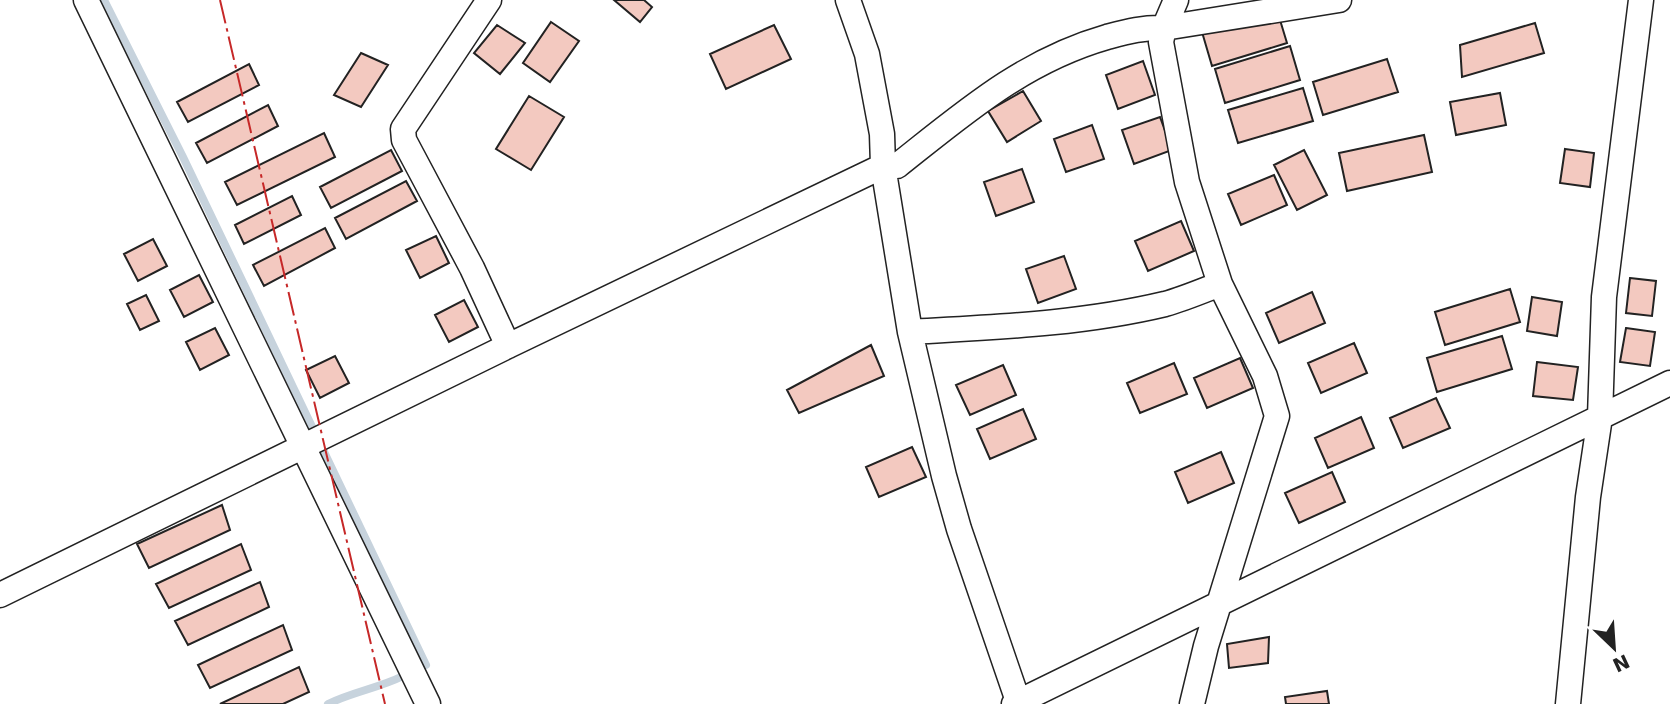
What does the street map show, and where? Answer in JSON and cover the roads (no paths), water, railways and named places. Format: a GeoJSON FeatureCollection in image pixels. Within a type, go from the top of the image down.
{"type":"FeatureCollection","features":[{"type":"Feature","properties":{"kind":"street"},"geometry":{"type":"LineString","coordinates":[[86,0],[311,443],[428,704]]}},
{"type":"Feature","properties":{"kind":"street"},"geometry":{"type":"LineString","coordinates":[[489,0],[403,129],[404,140],[472,268],[508,346]]}},
{"type":"Feature","properties":{"kind":"street"},"geometry":{"type":"LineString","coordinates":[[848,0],[867,54],[882,134],[883,166],[910,332],[959,529],[1017,703],[1670,383]]}},
{"type":"Feature","properties":{"kind":"street"},"geometry":{"type":"LineString","coordinates":[[1176,0],[1161,42],[1187,182],[1220,284],[1265,376],[1277,416],[1192,704]]}},
{"type":"Feature","properties":{"kind":"street"},"geometry":{"type":"LineString","coordinates":[[0,596],[508,346],[883,166],[897,166],[980,99],[1049,58],[1070,49],[1146,27],[1164,28],[1339,0]]}},
{"type":"Feature","properties":{"kind":"street"},"geometry":{"type":"LineString","coordinates":[[1567,704],[1588,497],[1600,417],[1604,296],[1641,0]]}},
{"type":"Feature","properties":{"kind":"street"},"geometry":{"type":"LineString","coordinates":[[910,332],[1023,326],[1103,317],[1167,303],[1220,284]]}},
{"type":"Feature","properties":{"kind":"waterway"},"geometry":{"type":"LineString","coordinates":[[104,0],[183,157],[426,665]]}},
{"type":"Feature","properties":{"kind":"waterway"},"geometry":{"type":"LineString","coordinates":[[328,704],[403,676]]}}]}
